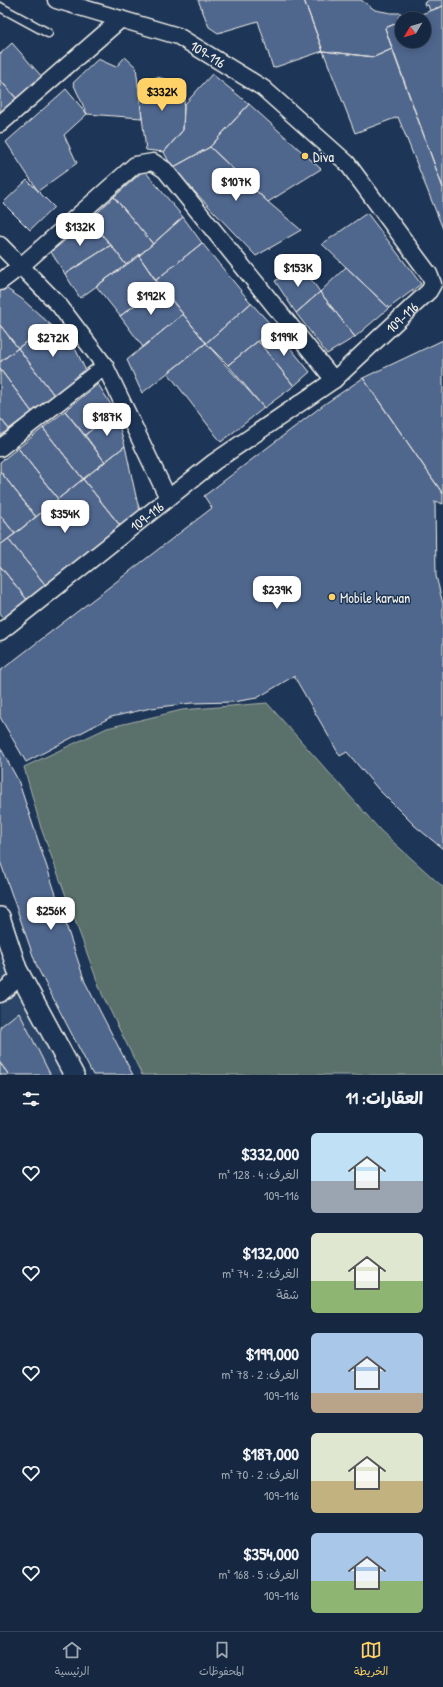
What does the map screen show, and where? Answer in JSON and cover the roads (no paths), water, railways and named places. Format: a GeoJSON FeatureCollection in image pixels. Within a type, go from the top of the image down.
{"type":"FeatureCollection","features":[{"type":"Feature","properties":{"kind":"street","name":"109-116"},"geometry":{"type":"LineString","coordinates":[[0,632],[214,462],[334,380],[429,291],[433,284],[429,274],[346,163],[263,88],[178,36],[56,0]]}},
{"type":"Feature","properties":{"kind":"street"},"geometry":{"type":"LineString","coordinates":[[0,124],[121,19]]}},
{"type":"Feature","properties":{"kind":"street"},"geometry":{"type":"LineString","coordinates":[[0,282],[21,266],[135,165],[152,162],[165,170],[334,380]]}},
{"type":"Feature","properties":{"kind":"street"},"geometry":{"type":"LineString","coordinates":[[0,245],[59,305],[105,366],[168,498]]}},
{"type":"Feature","properties":{"kind":"street"},"geometry":{"type":"LineString","coordinates":[[0,448],[105,366]]}},
{"type":"Feature","properties":{"kind":"street"},"geometry":{"type":"LineString","coordinates":[[0,917],[17,970],[74,1075]]}},
{"type":"Feature","properties":{"kind":"street"},"geometry":{"type":"LineString","coordinates":[[0,994],[21,976]]}},
{"type":"Feature","properties":{"kind":"lane"},"geometry":{"type":"LineString","coordinates":[[0,7],[48,34]]}},
{"type":"Feature","properties":{"kind":"place","name":"Diva"},"geometry":{"type":"Point","coordinates":[305,156]}},
{"type":"Feature","properties":{"kind":"place","name":"Mobile karwan"},"geometry":{"type":"Point","coordinates":[332,597]}}]}
